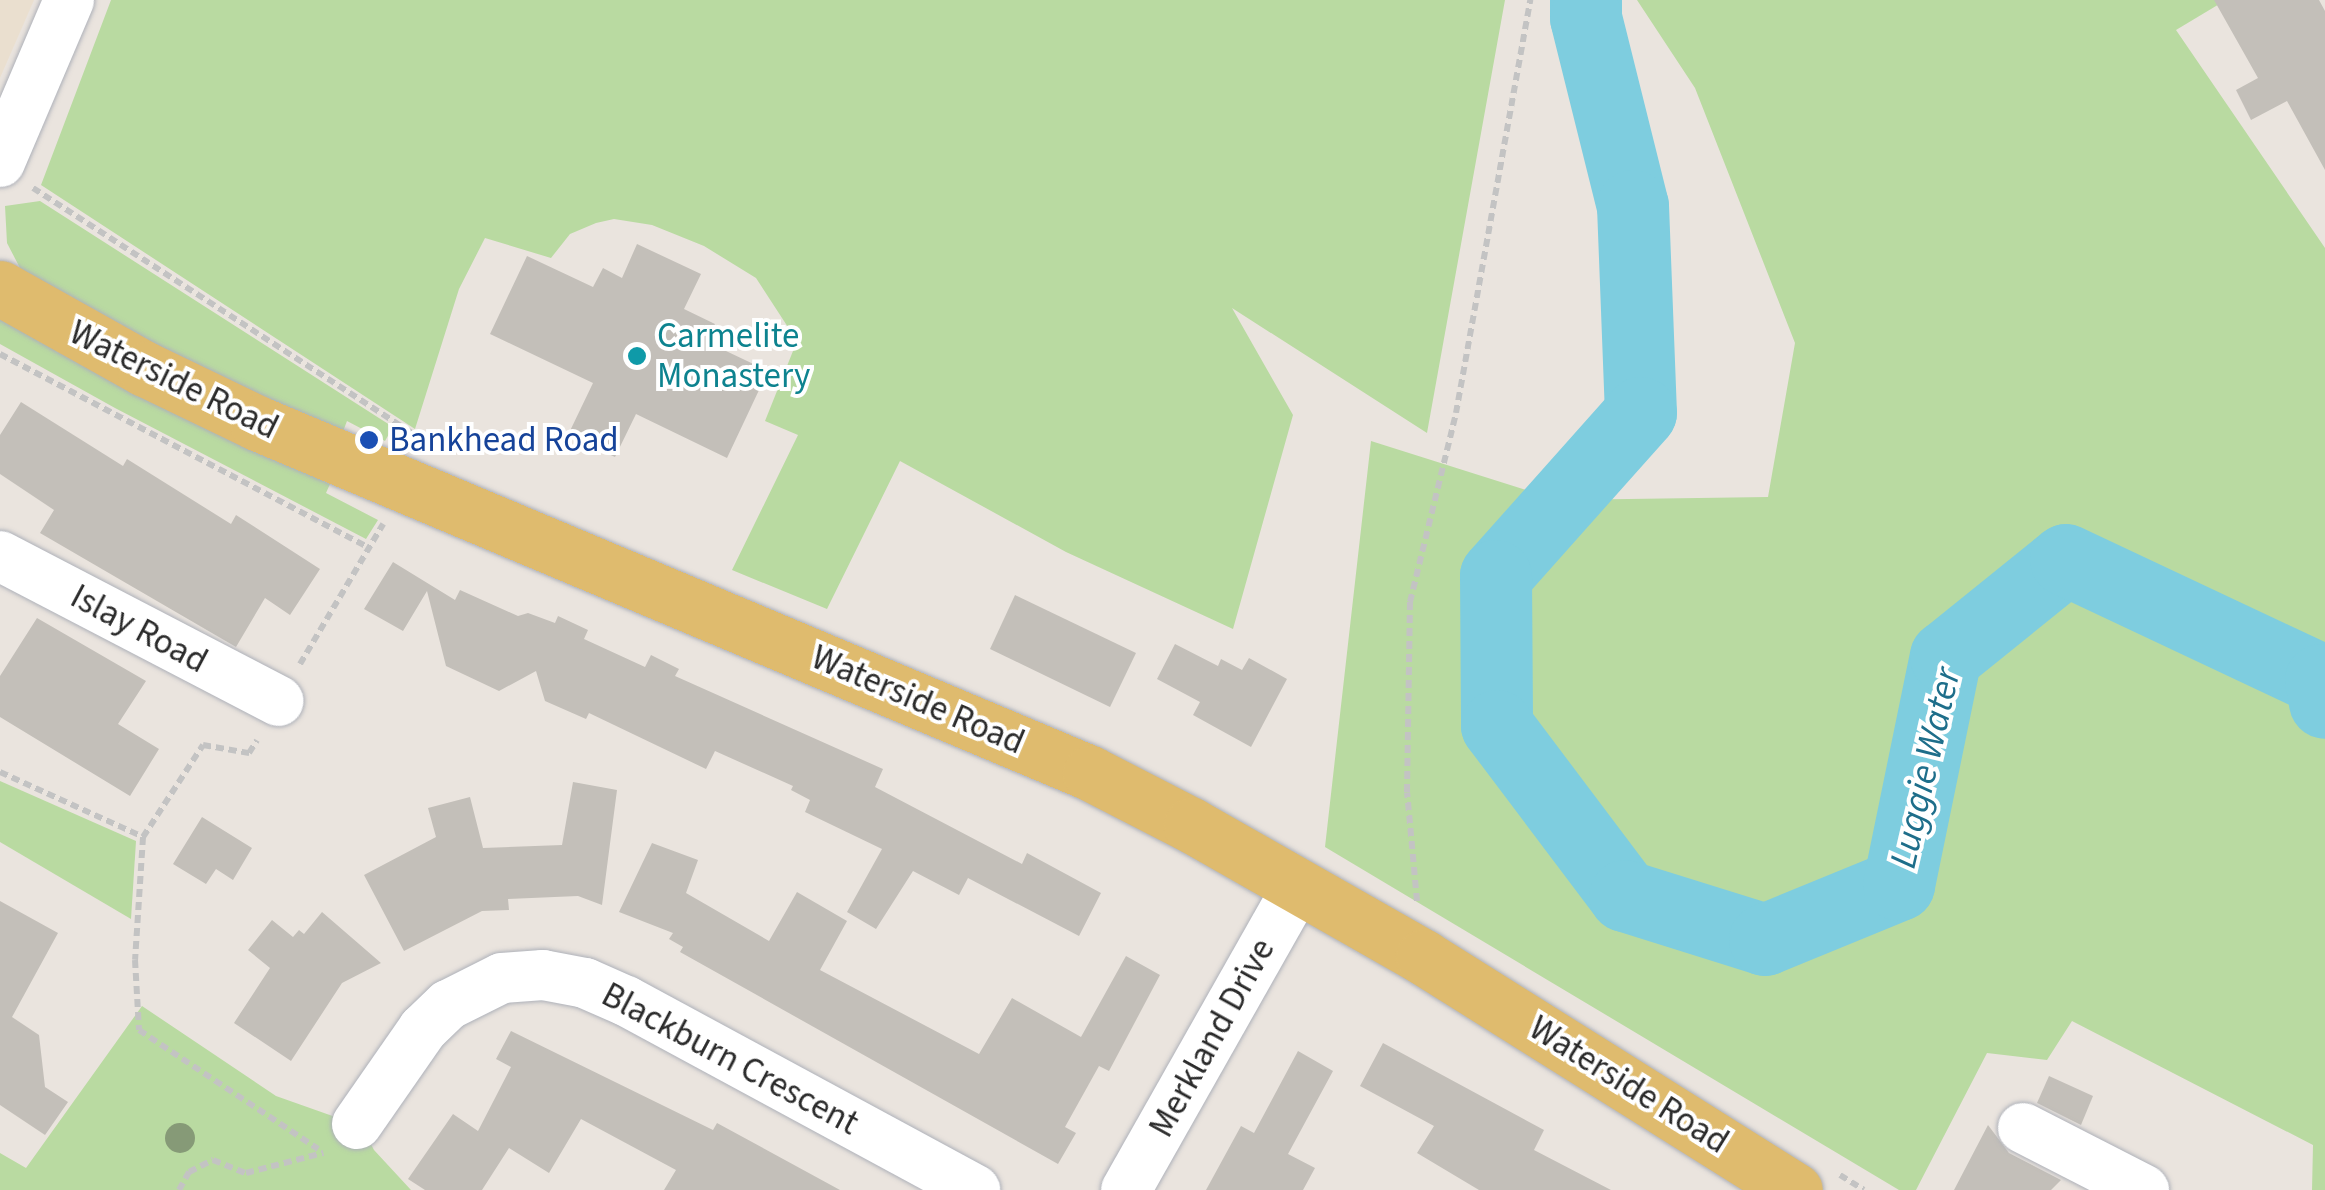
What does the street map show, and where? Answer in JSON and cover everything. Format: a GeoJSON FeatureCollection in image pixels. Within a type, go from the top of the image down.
{"type":"FeatureCollection","features":[{"type":"Feature","properties":{"kind":"main road","name":"Waterside Road"},"geometry":{"type":"LineString","coordinates":[[0,288],[145,369],[406,486],[1090,774],[1423,957],[1795,1190]]}},
{"type":"Feature","properties":{"kind":"street"},"geometry":{"type":"LineString","coordinates":[[12,173],[69,0]]}},
{"type":"Feature","properties":{"kind":"street","name":"Islay Road"},"geometry":{"type":"LineString","coordinates":[[0,556],[278,702]]}},
{"type":"Feature","properties":{"kind":"street","name":"Merkland Drive"},"geometry":{"type":"LineString","coordinates":[[1126,1190],[1298,886]]}},
{"type":"Feature","properties":{"kind":"street","name":"Blackburn Crescent"},"geometry":{"type":"LineString","coordinates":[[340,1139],[423,1029],[448,1004],[502,978],[543,976],[585,984],[626,1001],[975,1190]]}},
{"type":"Feature","properties":{"kind":"street"},"geometry":{"type":"LineString","coordinates":[[2023,1128],[2144,1190]]}},
{"type":"Feature","properties":{"kind":"path"},"geometry":{"type":"LineString","coordinates":[[1423,957],[1407,792],[1410,602],[1456,413],[1530,0]]}},
{"type":"Feature","properties":{"kind":"path"},"geometry":{"type":"LineString","coordinates":[[12,173],[414,434],[406,486],[250,753],[203,745],[143,837],[135,960],[139,1030],[340,1139]]}},
{"type":"Feature","properties":{"kind":"path"},"geometry":{"type":"LineString","coordinates":[[0,354],[369,548]]}},
{"type":"Feature","properties":{"kind":"path"},"geometry":{"type":"LineString","coordinates":[[0,772],[143,837]]}},
{"type":"Feature","properties":{"kind":"path"},"geometry":{"type":"LineString","coordinates":[[180,1190],[189,1172],[213,1160],[246,1173],[340,1139]]}},
{"type":"Feature","properties":{"kind":"shaded area"},"geometry":{"type":"Polygon","coordinates":[[[0,0],[34,0],[0,78],[0,0]]]}},
{"type":"Feature","properties":{"kind":"green space"},"geometry":{"type":"Polygon","coordinates":[[[111,0],[1505,0],[1427,433],[1232,308],[1293,415],[1233,629],[1066,552],[900,461],[827,609],[732,570],[798,435],[765,421],[797,341],[756,278],[704,246],[652,225],[614,219],[596,223],[570,234],[551,258],[485,238],[459,289],[415,429],[41,185],[111,0]]]}},
{"type":"Feature","properties":{"kind":"green space"},"geometry":{"type":"Polygon","coordinates":[[[1637,0],[2226,0],[2176,30],[2325,248],[2325,1190],[2312,1190],[2313,1145],[2072,1021],[2047,1060],[1987,1053],[1916,1190],[1899,1190],[1325,847],[1371,441],[1558,500],[1768,497],[1795,343],[1695,88],[1637,0]]]}},
{"type":"Feature","properties":{"kind":"green space"},"geometry":{"type":"Polygon","coordinates":[[[40,201],[393,427],[385,441],[347,421],[342,434],[232,387],[21,270],[7,243],[5,206],[40,201]]]}},
{"type":"Feature","properties":{"kind":"green space"},"geometry":{"type":"Polygon","coordinates":[[[0,317],[173,411],[330,484],[326,493],[378,520],[366,539],[115,408],[0,344],[0,317]]]}},
{"type":"Feature","properties":{"kind":"green space"},"geometry":{"type":"Polygon","coordinates":[[[0,781],[136,841],[131,919],[0,842],[0,781]]]}},
{"type":"Feature","properties":{"kind":"green space"},"geometry":{"type":"Polygon","coordinates":[[[142,1006],[276,1096],[341,1119],[366,1135],[374,1150],[411,1190],[0,1190],[0,1153],[26,1168],[142,1006]]]}},
{"type":"Feature","properties":{"kind":"building"},"geometry":{"type":"Polygon","coordinates":[[[2214,0],[2319,0],[2325,11],[2325,170],[2287,101],[2251,120],[2236,90],[2258,78],[2214,0]]]}},
{"type":"Feature","properties":{"kind":"building","name":"Carmelite Monastery"},"geometry":{"type":"Polygon","coordinates":[[[637,244],[701,274],[684,309],[715,324],[707,342],[768,371],[727,458],[636,414],[615,457],[568,435],[593,383],[490,334],[527,256],[593,287],[603,268],[622,278],[637,244]]]}},
{"type":"Feature","properties":{"kind":"building"},"geometry":{"type":"Polygon","coordinates":[[[21,402],[123,466],[127,459],[231,524],[236,515],[320,569],[290,615],[265,598],[236,647],[40,533],[54,510],[0,474],[0,435],[21,402]]]}},
{"type":"Feature","properties":{"kind":"building"},"geometry":{"type":"Polygon","coordinates":[[[393,562],[455,600],[460,590],[518,616],[528,613],[555,623],[558,616],[588,630],[584,639],[645,667],[651,655],[679,669],[675,676],[883,769],[875,787],[1022,864],[1027,853],[1101,893],[1079,936],[968,878],[959,895],[913,871],[876,929],[847,912],[882,849],[805,812],[810,800],[791,790],[793,786],[715,751],[706,769],[589,713],[586,719],[545,701],[536,671],[499,691],[446,666],[427,591],[403,631],[364,609],[393,562]]]}},
{"type":"Feature","properties":{"kind":"building"},"geometry":{"type":"Polygon","coordinates":[[[1015,595],[1136,653],[1110,707],[990,649],[1015,595]]]}},
{"type":"Feature","properties":{"kind":"building"},"geometry":{"type":"Polygon","coordinates":[[[37,618],[146,681],[118,724],[159,749],[130,796],[0,717],[0,676],[37,618]]]}},
{"type":"Feature","properties":{"kind":"building"},"geometry":{"type":"Polygon","coordinates":[[[1175,644],[1218,666],[1221,659],[1242,670],[1249,658],[1287,679],[1251,747],[1193,715],[1200,702],[1157,679],[1175,644]]]}},
{"type":"Feature","properties":{"kind":"building"},"geometry":{"type":"Polygon","coordinates":[[[573,782],[617,790],[602,905],[578,896],[508,899],[509,910],[482,911],[404,951],[364,875],[436,837],[428,808],[470,797],[483,848],[562,845],[573,782]]]}},
{"type":"Feature","properties":{"kind":"building"},"geometry":{"type":"Polygon","coordinates":[[[202,817],[252,848],[233,880],[216,869],[206,884],[173,864],[202,817]]]}},
{"type":"Feature","properties":{"kind":"building"},"geometry":{"type":"Polygon","coordinates":[[[652,843],[698,860],[686,893],[769,941],[797,892],[847,921],[820,970],[979,1054],[1012,998],[1081,1037],[1126,956],[1160,975],[1109,1071],[1099,1066],[1065,1127],[1076,1133],[1058,1164],[680,952],[683,947],[669,939],[673,933],[619,912],[652,843]]]}},
{"type":"Feature","properties":{"kind":"building"},"geometry":{"type":"Polygon","coordinates":[[[0,901],[58,933],[12,1017],[39,1035],[45,1087],[68,1102],[45,1135],[0,1105],[0,901]]]}},
{"type":"Feature","properties":{"kind":"building"},"geometry":{"type":"Polygon","coordinates":[[[322,912],[381,963],[342,983],[291,1061],[234,1023],[270,968],[248,950],[272,920],[293,937],[299,930],[304,934],[322,912]]]}},
{"type":"Feature","properties":{"kind":"building"},"geometry":{"type":"Polygon","coordinates":[[[511,1031],[713,1130],[717,1123],[840,1190],[664,1190],[676,1170],[581,1119],[549,1173],[509,1148],[482,1190],[425,1190],[408,1179],[453,1114],[478,1131],[511,1067],[496,1059],[511,1031]]]}},
{"type":"Feature","properties":{"kind":"building"},"geometry":{"type":"Polygon","coordinates":[[[1383,1043],[1544,1130],[1534,1150],[1611,1190],[1479,1190],[1417,1153],[1434,1126],[1360,1086],[1383,1043]]]}},
{"type":"Feature","properties":{"kind":"building"},"geometry":{"type":"Polygon","coordinates":[[[1298,1051],[1333,1071],[1288,1154],[1315,1168],[1303,1190],[1206,1190],[1241,1126],[1254,1133],[1298,1051]]]}},
{"type":"Feature","properties":{"kind":"building"},"geometry":{"type":"Polygon","coordinates":[[[2049,1076],[2093,1096],[2081,1125],[2037,1103],[2049,1076]]]}},
{"type":"Feature","properties":{"kind":"building"},"geometry":{"type":"Polygon","coordinates":[[[1988,1125],[2009,1153],[2061,1180],[2051,1190],[1954,1190],[1988,1125]]]}},
{"type":"Feature","properties":{"kind":"waterway","name":"Luggie Water"},"geometry":{"type":"LineString","coordinates":[[1586,0],[1586,18],[1633,206],[1641,413],[1496,576],[1497,726],[1625,896],[1765,940],[1899,885],[1946,657],[2066,560],[2321,680],[2325,703]]}},
{"type":"Feature","properties":{"kind":"place","name":"Carmelite Monastery"},"geometry":{"type":"Point","coordinates":[637,356]}},
{"type":"Feature","properties":{"kind":"place","name":"Bankhead Road"},"geometry":{"type":"Point","coordinates":[369,440]}}]}
